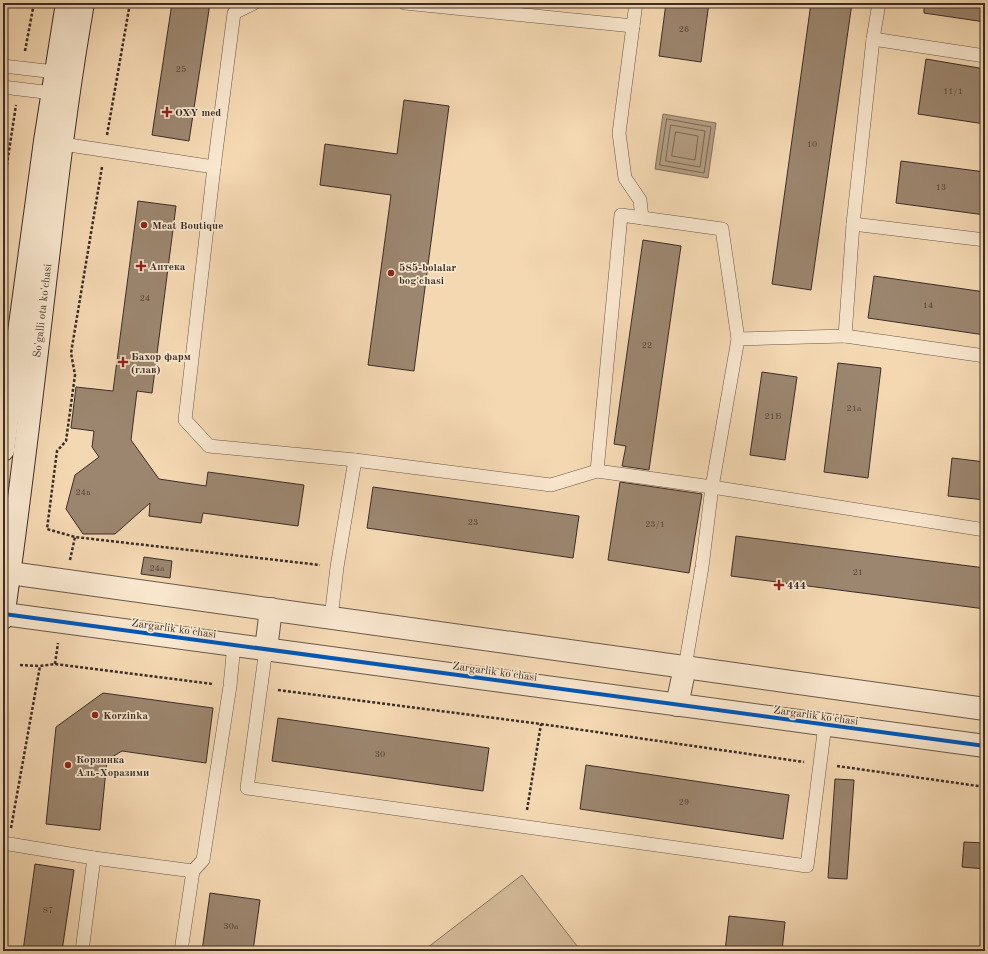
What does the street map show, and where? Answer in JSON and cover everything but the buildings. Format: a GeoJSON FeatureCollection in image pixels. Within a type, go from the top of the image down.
{"type":"FeatureCollection","features":[{"type":"Feature","properties":{"kind":"street","name":"So'galli ota ko'chasi"},"geometry":{"type":"LineString","coordinates":[[3,615],[6,572],[53,142],[54,83],[67,3]]}},
{"type":"Feature","properties":{"kind":"street","name":"So'galli ota ko'chasi"},"geometry":{"type":"LineString","coordinates":[[3,450],[53,142],[74,51],[83,3]]}},
{"type":"Feature","properties":{"kind":"street"},"geometry":{"type":"LineString","coordinates":[[6,572],[985,709]]}},
{"type":"Feature","properties":{"kind":"street"},"geometry":{"type":"LineString","coordinates":[[266,649],[271,609]]}},
{"type":"Feature","properties":{"kind":"street","name":"Zargarlik ko'chasi"},"geometry":{"type":"LineString","coordinates":[[3,615],[985,746]]}},
{"type":"Feature","properties":{"kind":"street"},"geometry":{"type":"LineString","coordinates":[[677,705],[685,668]]}},
{"type":"Feature","properties":{"kind":"lane"},"geometry":{"type":"LineString","coordinates":[[254,3],[234,13],[214,167],[185,420],[209,446],[355,460],[551,485],[597,470],[985,530]]}},
{"type":"Feature","properties":{"kind":"lane"},"geometry":{"type":"LineString","coordinates":[[405,3],[633,26]]}},
{"type":"Feature","properties":{"kind":"lane"},"geometry":{"type":"LineString","coordinates":[[636,3],[619,133],[625,178],[640,200],[642,218]]}},
{"type":"Feature","properties":{"kind":"lane"},"geometry":{"type":"LineString","coordinates":[[845,336],[853,224],[873,40],[879,3]]}},
{"type":"Feature","properties":{"kind":"lane"},"geometry":{"type":"LineString","coordinates":[[873,40],[985,56]]}},
{"type":"Feature","properties":{"kind":"lane"},"geometry":{"type":"LineString","coordinates":[[3,66],[54,83]]}},
{"type":"Feature","properties":{"kind":"lane"},"geometry":{"type":"LineString","coordinates":[[3,87],[54,83]]}},
{"type":"Feature","properties":{"kind":"lane"},"geometry":{"type":"LineString","coordinates":[[53,142],[214,167]]}},
{"type":"Feature","properties":{"kind":"lane"},"geometry":{"type":"LineString","coordinates":[[597,470],[621,215],[722,229],[738,339],[712,487],[702,567],[685,668]]}},
{"type":"Feature","properties":{"kind":"lane"},"geometry":{"type":"LineString","coordinates":[[853,224],[985,240]]}},
{"type":"Feature","properties":{"kind":"lane"},"geometry":{"type":"LineString","coordinates":[[738,339],[845,336],[985,356]]}},
{"type":"Feature","properties":{"kind":"lane"},"geometry":{"type":"LineString","coordinates":[[331,618],[337,567],[355,460]]}},
{"type":"Feature","properties":{"kind":"lane"},"geometry":{"type":"LineString","coordinates":[[181,951],[193,871],[203,860],[230,686],[234,645]]}},
{"type":"Feature","properties":{"kind":"lane"},"geometry":{"type":"LineString","coordinates":[[266,649],[247,788],[807,866],[825,725]]}},
{"type":"Feature","properties":{"kind":"lane"},"geometry":{"type":"LineString","coordinates":[[5,844],[94,858],[193,871]]}},
{"type":"Feature","properties":{"kind":"lane"},"geometry":{"type":"LineString","coordinates":[[82,951],[94,858]]}},
{"type":"Feature","properties":{"kind":"path"},"geometry":{"type":"LineString","coordinates":[[130,3],[71,353],[74,375],[66,441],[57,451],[47,529],[74,537],[337,567]]}},
{"type":"Feature","properties":{"kind":"path"},"geometry":{"type":"LineString","coordinates":[[70,562],[74,537]]}},
{"type":"Feature","properties":{"kind":"path"},"geometry":{"type":"LineString","coordinates":[[55,664],[59,638]]}},
{"type":"Feature","properties":{"kind":"path"},"geometry":{"type":"LineString","coordinates":[[20,665],[40,666],[55,664],[230,686]]}},
{"type":"Feature","properties":{"kind":"path"},"geometry":{"type":"LineString","coordinates":[[3,874],[5,844],[40,666]]}},
{"type":"Feature","properties":{"kind":"path"},"geometry":{"type":"LineString","coordinates":[[261,688],[541,724],[985,787]]}},
{"type":"Feature","properties":{"kind":"path"},"geometry":{"type":"LineString","coordinates":[[524,826],[541,724]]}},
{"type":"Feature","properties":{"kind":"shaded area"},"geometry":{"type":"Polygon","coordinates":[[[522,875],[581,951],[423,951],[522,875]]]}},
{"type":"Feature","properties":{"kind":"water"},"geometry":{"type":"Polygon","coordinates":[[[663,114],[716,123],[708,178],[655,169],[663,114]]]}},
{"type":"Feature","properties":{"kind":"cycle path"},"geometry":{"type":"LineString","coordinates":[[4,614],[985,746]]}},
{"type":"Feature","properties":{"kind":"place","name":"OXY med"},"geometry":{"type":"Point","coordinates":[167,112]}},
{"type":"Feature","properties":{"kind":"place","name":"Meat Boutique"},"geometry":{"type":"Point","coordinates":[144,225]}},
{"type":"Feature","properties":{"kind":"place","name":"Аптека"},"geometry":{"type":"Point","coordinates":[141,266]}},
{"type":"Feature","properties":{"kind":"place","name":"585-bolalar bog'chasi"},"geometry":{"type":"Point","coordinates":[391,273]}},
{"type":"Feature","properties":{"kind":"place","name":"Бахор фарм (глав)"},"geometry":{"type":"Point","coordinates":[123,362]}},
{"type":"Feature","properties":{"kind":"place","name":"444"},"geometry":{"type":"Point","coordinates":[779,585]}},
{"type":"Feature","properties":{"kind":"place","name":"Korzinka"},"geometry":{"type":"Point","coordinates":[95,715]}},
{"type":"Feature","properties":{"kind":"place","name":"Корзинка Аль-Хоразими"},"geometry":{"type":"Point","coordinates":[68,765]}}]}
